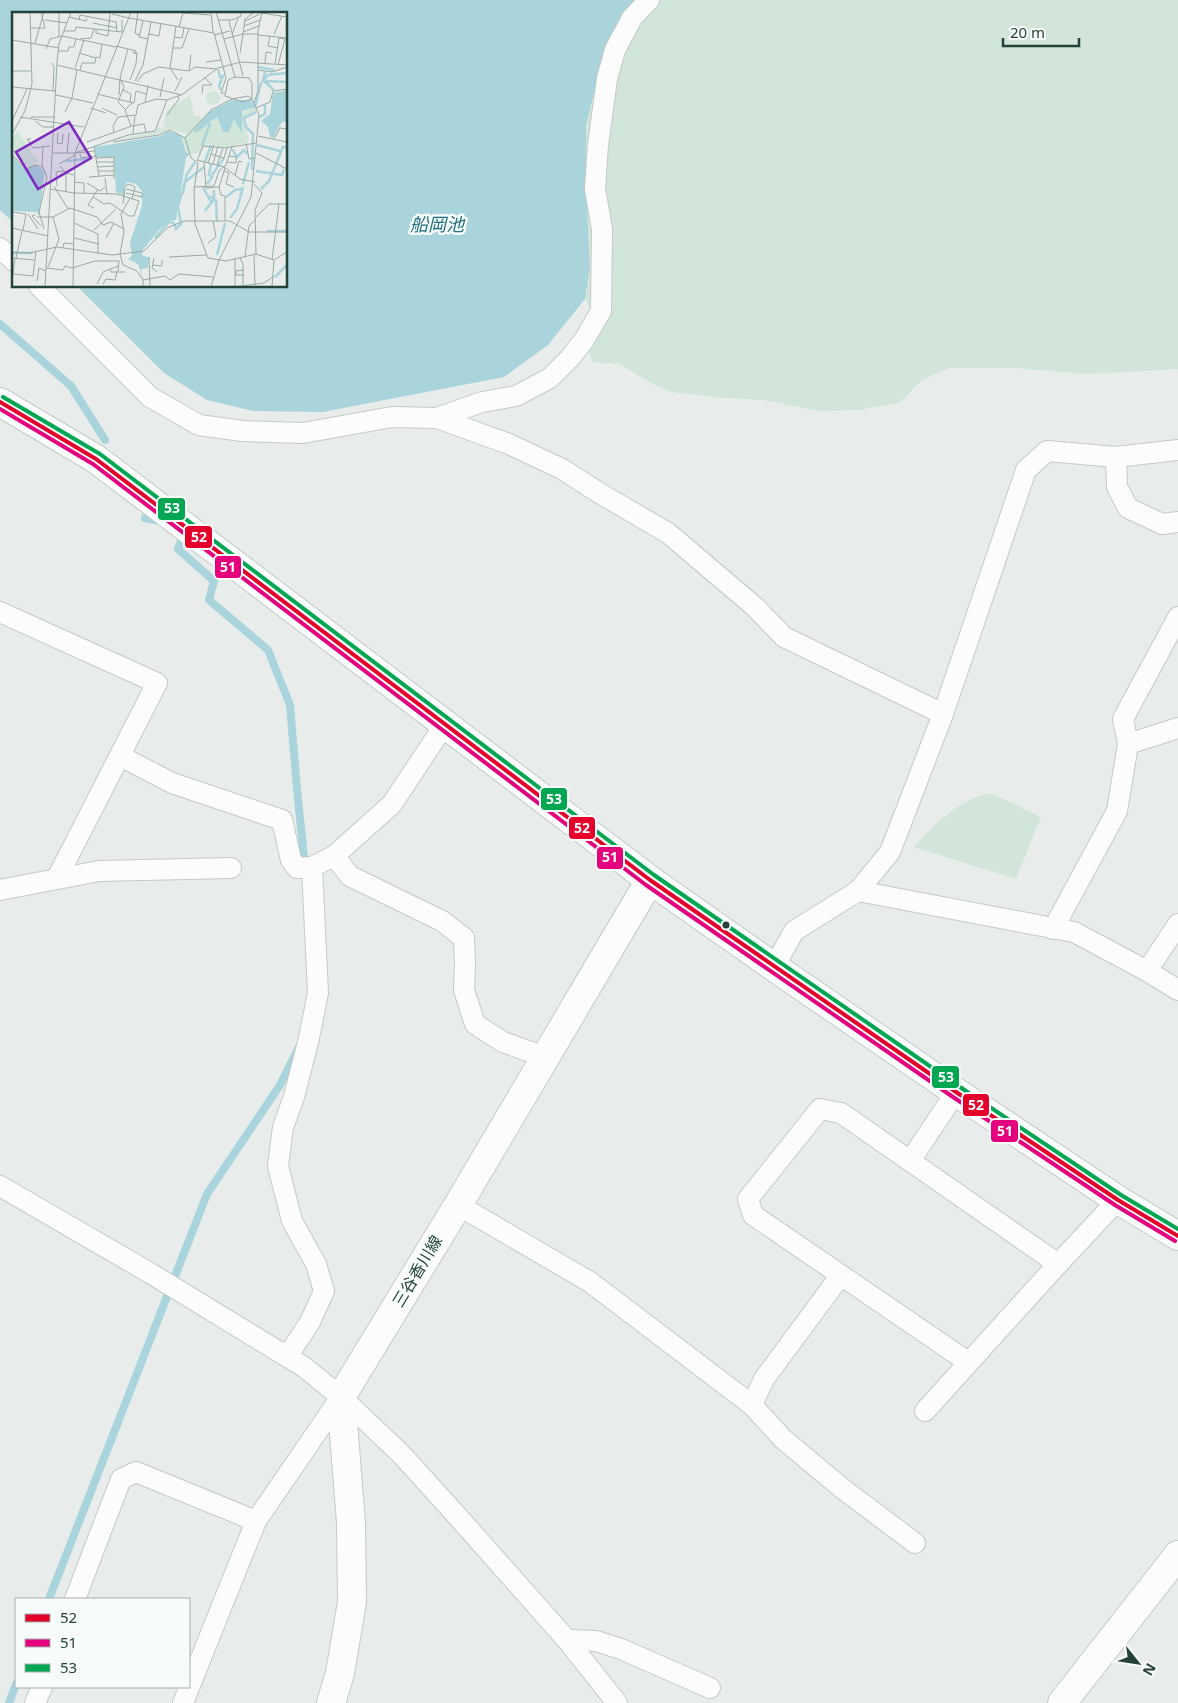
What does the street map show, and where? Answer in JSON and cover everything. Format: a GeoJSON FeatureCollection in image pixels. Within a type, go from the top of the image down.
{"type":"FeatureCollection","features":[{"type":"Feature","properties":{"kind":"main road"},"geometry":{"type":"LineString","coordinates":[[0,402],[96,459],[650,880],[956,1092],[1118,1200],[1178,1236]]}},
{"type":"Feature","properties":{"kind":"main road","name":"三谷香川線"},"geometry":{"type":"LineString","coordinates":[[341,1397],[458,1206],[650,880]]}},
{"type":"Feature","properties":{"kind":"main road"},"geometry":{"type":"LineString","coordinates":[[331,1703],[340,1673],[352,1602],[351,1523],[341,1397]]}},
{"type":"Feature","properties":{"kind":"main road"},"geometry":{"type":"LineString","coordinates":[[1062,1703],[1178,1555]]}},
{"type":"Feature","properties":{"kind":"street"},"geometry":{"type":"LineString","coordinates":[[438,418],[482,402],[516,396],[550,378],[570,358],[584,340],[601,311],[602,229],[596,189],[598,146],[607,79],[615,50],[632,18],[649,0]]}},
{"type":"Feature","properties":{"kind":"street"},"geometry":{"type":"LineString","coordinates":[[0,248],[12,259]]}},
{"type":"Feature","properties":{"kind":"street"},"geometry":{"type":"LineString","coordinates":[[41,288],[150,397],[199,425],[242,431],[303,434],[392,417],[438,418],[509,444],[562,469],[668,533],[755,607],[784,637],[943,714]]}},
{"type":"Feature","properties":{"kind":"street"},"geometry":{"type":"LineString","coordinates":[[774,967],[794,931],[858,891],[890,852],[943,714],[1026,470],[1047,451],[1116,457],[1178,450]]}},
{"type":"Feature","properties":{"kind":"street"},"geometry":{"type":"LineString","coordinates":[[1116,457],[1117,487],[1128,508],[1162,524],[1178,522]]}},
{"type":"Feature","properties":{"kind":"street"},"geometry":{"type":"LineString","coordinates":[[0,612],[157,684],[58,878]]}},
{"type":"Feature","properties":{"kind":"street"},"geometry":{"type":"LineString","coordinates":[[1053,929],[1118,811],[1128,744],[1122,719],[1178,617]]}},
{"type":"Feature","properties":{"kind":"street"},"geometry":{"type":"LineString","coordinates":[[120,756],[172,783],[282,820],[292,860],[306,867],[334,856],[392,804],[445,724]]}},
{"type":"Feature","properties":{"kind":"street"},"geometry":{"type":"LineString","coordinates":[[1128,744],[1178,728]]}},
{"type":"Feature","properties":{"kind":"street"},"geometry":{"type":"LineString","coordinates":[[334,856],[350,876],[442,921],[464,938],[464,990],[475,1024],[503,1042],[545,1057]]}},
{"type":"Feature","properties":{"kind":"street"},"geometry":{"type":"LineString","coordinates":[[287,1357],[310,1322],[324,1291],[316,1264],[292,1220],[278,1166],[283,1127],[294,1097],[318,993],[306,867]]}},
{"type":"Feature","properties":{"kind":"street"},"geometry":{"type":"LineString","coordinates":[[0,890],[99,871],[231,868]]}},
{"type":"Feature","properties":{"kind":"street"},"geometry":{"type":"LineString","coordinates":[[858,891],[1074,932],[1178,990]]}},
{"type":"Feature","properties":{"kind":"street"},"geometry":{"type":"LineString","coordinates":[[1147,972],[1178,924]]}},
{"type":"Feature","properties":{"kind":"street"},"geometry":{"type":"LineString","coordinates":[[910,1161],[956,1092]]}},
{"type":"Feature","properties":{"kind":"street"},"geometry":{"type":"LineString","coordinates":[[968,1362],[753,1215],[748,1199],[820,1109],[840,1113],[1058,1264]]}},
{"type":"Feature","properties":{"kind":"street"},"geometry":{"type":"LineString","coordinates":[[0,1186],[304,1367],[341,1397],[401,1454],[567,1640],[617,1703]]}},
{"type":"Feature","properties":{"kind":"street"},"geometry":{"type":"LineString","coordinates":[[925,1411],[1118,1200]]}},
{"type":"Feature","properties":{"kind":"street"},"geometry":{"type":"LineString","coordinates":[[458,1206],[590,1282],[752,1406],[783,1439],[843,1489],[915,1543]]}},
{"type":"Feature","properties":{"kind":"street"},"geometry":{"type":"LineString","coordinates":[[752,1406],[764,1380],[841,1275]]}},
{"type":"Feature","properties":{"kind":"street"},"geometry":{"type":"LineString","coordinates":[[190,1686],[256,1521],[341,1397]]}},
{"type":"Feature","properties":{"kind":"street"},"geometry":{"type":"LineString","coordinates":[[75,1598],[121,1479],[136,1472],[256,1521]]}},
{"type":"Feature","properties":{"kind":"street"},"geometry":{"type":"LineString","coordinates":[[567,1640],[596,1641],[621,1649],[710,1688]]}},
{"type":"Feature","properties":{"kind":"street"},"geometry":{"type":"LineString","coordinates":[[36,1703],[42,1688]]}},
{"type":"Feature","properties":{"kind":"street"},"geometry":{"type":"LineString","coordinates":[[183,1703],[189,1688]]}},
{"type":"Feature","properties":{"kind":"green space"},"geometry":{"type":"Polygon","coordinates":[[[638,0],[1178,0],[1178,369],[1086,374],[1016,368],[949,368],[922,380],[900,403],[858,410],[820,411],[763,400],[671,392],[651,383],[620,364],[592,362],[588,347],[596,321],[585,299],[590,267],[586,125],[605,48],[638,0]]]}},
{"type":"Feature","properties":{"kind":"green space"},"geometry":{"type":"Polygon","coordinates":[[[991,793],[1041,817],[1016,879],[914,847],[939,821],[957,807],[967,801],[991,793]]]}},
{"type":"Feature","properties":{"kind":"water","name":"船岡池"},"geometry":{"type":"Polygon","coordinates":[[[0,0],[638,0],[605,48],[586,125],[590,267],[585,299],[548,345],[504,377],[323,412],[253,411],[207,400],[164,373],[79,288],[288,288],[288,12],[12,12],[12,221],[0,210],[0,0]]]}},
{"type":"Feature","properties":{"kind":"waterway"},"geometry":{"type":"LineString","coordinates":[[0,324],[71,386],[105,440]]}},
{"type":"Feature","properties":{"kind":"waterway"},"geometry":{"type":"LineString","coordinates":[[145,518],[160,521]]}},
{"type":"Feature","properties":{"kind":"waterway"},"geometry":{"type":"LineString","coordinates":[[184,532],[178,549],[214,581],[209,600],[268,650],[290,705],[305,867]]}},
{"type":"Feature","properties":{"kind":"waterway"},"geometry":{"type":"LineString","coordinates":[[49,1598],[207,1194],[280,1085],[299,1047]]}},
{"type":"Feature","properties":{"kind":"waterway"},"geometry":{"type":"LineString","coordinates":[[9,1703],[15,1687]]}},
{"type":"Feature","properties":{"kind":"transit line","name":"53"},"geometry":{"type":"LineString","coordinates":[[3,397],[100,454],[654,875],[960,1087],[1121,1195],[1178,1229]]}},
{"type":"Feature","properties":{"kind":"transit line","name":"52"},"geometry":{"type":"LineString","coordinates":[[0,402],[96,459],[650,880],[956,1092],[1118,1200],[1178,1236]]}},
{"type":"Feature","properties":{"kind":"transit line","name":"51"},"geometry":{"type":"LineString","coordinates":[[0,409],[93,464],[646,885],[953,1097],[1115,1205],[1175,1241]]}}]}
